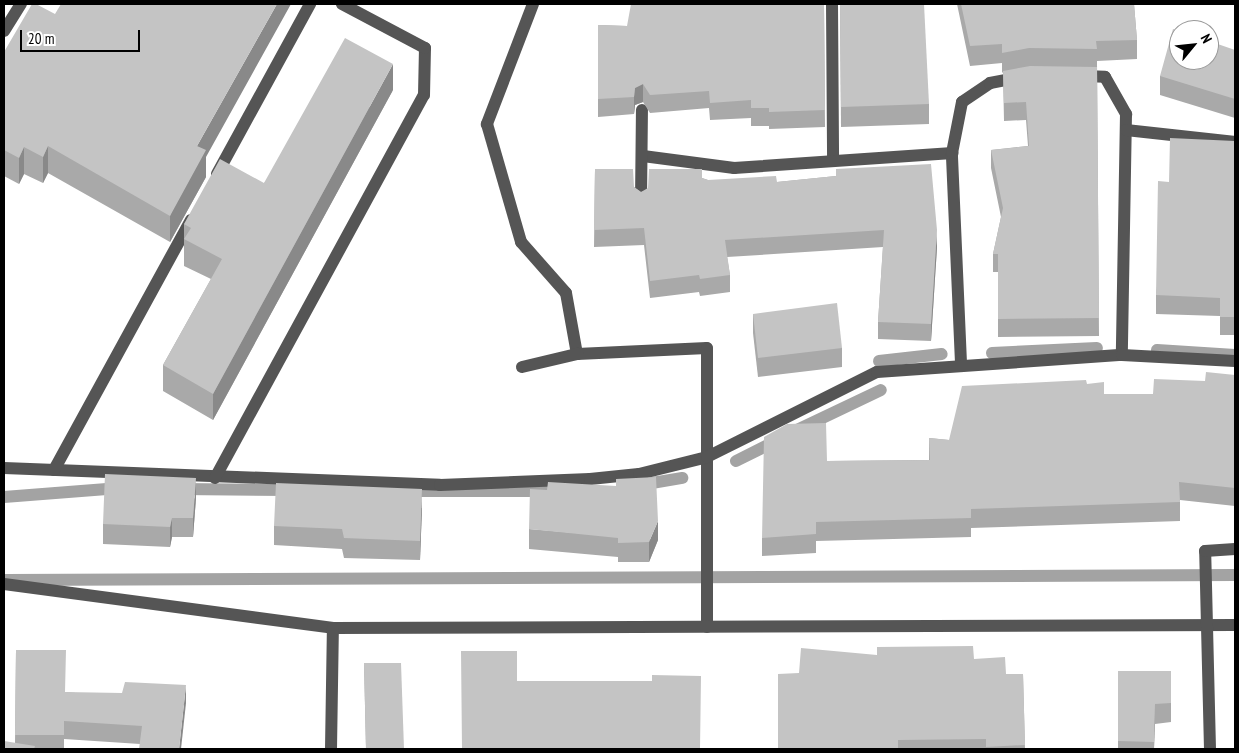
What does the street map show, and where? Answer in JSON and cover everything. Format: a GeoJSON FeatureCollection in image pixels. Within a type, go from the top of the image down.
{"type":"FeatureCollection","features":[{"type":"Feature","properties":{"kind":"street"},"geometry":{"type":"LineString","coordinates":[[4,31],[22,4]]}},
{"type":"Feature","properties":{"kind":"street"},"geometry":{"type":"LineString","coordinates":[[211,185],[310,4]]}},
{"type":"Feature","properties":{"kind":"street"},"geometry":{"type":"LineString","coordinates":[[215,478],[424,95],[425,48],[342,4]]}},
{"type":"Feature","properties":{"kind":"street"},"geometry":{"type":"LineString","coordinates":[[532,4],[487,124],[521,242],[566,293],[577,354]]}},
{"type":"Feature","properties":{"kind":"street"},"geometry":{"type":"LineString","coordinates":[[832,4],[833,160]]}},
{"type":"Feature","properties":{"kind":"street"},"geometry":{"type":"LineString","coordinates":[[961,363],[952,153],[962,102],[990,83],[1038,76]]}},
{"type":"Feature","properties":{"kind":"street"},"geometry":{"type":"LineString","coordinates":[[1067,76],[1105,76],[1126,114],[1122,355]]}},
{"type":"Feature","properties":{"kind":"street"},"geometry":{"type":"LineString","coordinates":[[641,201],[643,156],[642,110]]}},
{"type":"Feature","properties":{"kind":"street"},"geometry":{"type":"LineString","coordinates":[[1126,130],[1235,142]]}},
{"type":"Feature","properties":{"kind":"street"},"geometry":{"type":"LineString","coordinates":[[643,156],[734,168],[952,153]]}},
{"type":"Feature","properties":{"kind":"street"},"geometry":{"type":"LineString","coordinates":[[54,470],[196,211]]}},
{"type":"Feature","properties":{"kind":"street"},"geometry":{"type":"LineString","coordinates":[[522,367],[577,354],[707,348],[707,627]]}},
{"type":"Feature","properties":{"kind":"street"},"geometry":{"type":"LineString","coordinates":[[4,468],[215,478],[440,485],[539,482],[639,474],[706,457],[877,372],[961,363],[1122,355],[1235,361]]}},
{"type":"Feature","properties":{"kind":"street"},"geometry":{"type":"LineString","coordinates":[[1210,749],[1209,625],[1205,551],[1235,549]]}},
{"type":"Feature","properties":{"kind":"street"},"geometry":{"type":"LineString","coordinates":[[4,584],[333,628],[1235,625]]}},
{"type":"Feature","properties":{"kind":"street"},"geometry":{"type":"LineString","coordinates":[[331,749],[333,628]]}},
{"type":"Feature","properties":{"kind":"building"},"geometry":{"type":"Polygon","coordinates":[[[32,4],[36,4],[55,14],[61,4],[277,4],[197,146],[206,150],[170,216],[48,146],[43,157],[24,147],[19,158],[4,150],[4,52],[32,4]]]}},
{"type":"Feature","properties":{"kind":"building"},"geometry":{"type":"Polygon","coordinates":[[[631,4],[824,4],[825,110],[769,112],[769,108],[751,108],[751,100],[710,103],[709,91],[650,95],[643,84],[635,88],[634,97],[598,99],[598,25],[627,26],[631,4]]]}},
{"type":"Feature","properties":{"kind":"building"},"geometry":{"type":"Polygon","coordinates":[[[840,4],[924,4],[929,104],[841,107],[840,4]]]}},
{"type":"Feature","properties":{"kind":"building"},"geometry":{"type":"Polygon","coordinates":[[[961,4],[1134,4],[1137,40],[1096,41],[1097,49],[1029,48],[1002,53],[1002,44],[970,46],[961,4]]]}},
{"type":"Feature","properties":{"kind":"building"},"geometry":{"type":"Polygon","coordinates":[[[345,38],[393,64],[213,394],[163,365],[222,259],[184,239],[191,228],[184,224],[220,159],[264,183],[345,38]]]}},
{"type":"Feature","properties":{"kind":"building"},"geometry":{"type":"Polygon","coordinates":[[[1169,43],[1169,70],[1219,70],[1219,44],[1235,50],[1235,99],[1160,76],[1169,43]]]}},
{"type":"Feature","properties":{"kind":"building"},"geometry":{"type":"Polygon","coordinates":[[[1030,66],[1097,67],[1099,318],[998,319],[998,254],[993,254],[1003,208],[991,150],[1029,146],[1026,102],[1004,103],[1003,71],[1030,66]]]}},
{"type":"Feature","properties":{"kind":"building"},"geometry":{"type":"Polygon","coordinates":[[[1170,138],[1235,141],[1235,317],[1220,317],[1220,298],[1156,295],[1158,181],[1169,182],[1170,138]]]}},
{"type":"Feature","properties":{"kind":"building"},"geometry":{"type":"Polygon","coordinates":[[[931,164],[937,230],[931,324],[878,322],[884,230],[725,240],[730,275],[700,279],[699,275],[650,281],[644,228],[594,230],[595,169],[633,169],[634,187],[641,192],[648,188],[649,169],[702,169],[702,178],[708,180],[776,176],[777,182],[836,176],[836,169],[931,164]]]}},
{"type":"Feature","properties":{"kind":"building"},"geometry":{"type":"Polygon","coordinates":[[[837,303],[842,348],[758,358],[753,314],[837,303]]]}},
{"type":"Feature","properties":{"kind":"building"},"geometry":{"type":"Polygon","coordinates":[[[1206,372],[1235,375],[1235,488],[1179,482],[1180,502],[971,509],[971,518],[816,522],[816,534],[762,538],[764,437],[787,424],[826,423],[827,461],[930,460],[929,438],[949,440],[962,386],[1086,380],[1087,384],[1104,382],[1104,394],[1153,394],[1154,379],[1205,381],[1206,372]]]}},
{"type":"Feature","properties":{"kind":"building"},"geometry":{"type":"Polygon","coordinates":[[[105,474],[196,478],[193,518],[172,518],[170,527],[103,524],[105,474]]]}},
{"type":"Feature","properties":{"kind":"building"},"geometry":{"type":"Polygon","coordinates":[[[656,477],[658,521],[649,542],[618,543],[618,538],[529,529],[530,489],[547,490],[548,482],[616,486],[616,479],[656,477]]]}},
{"type":"Feature","properties":{"kind":"building"},"geometry":{"type":"Polygon","coordinates":[[[276,483],[422,489],[420,541],[344,538],[342,529],[274,526],[276,483]]]}},
{"type":"Feature","properties":{"kind":"building"},"geometry":{"type":"Polygon","coordinates":[[[973,646],[974,659],[1005,657],[1006,674],[1023,674],[1025,745],[986,747],[986,739],[898,740],[898,749],[778,749],[778,674],[799,673],[801,648],[877,655],[877,647],[973,646]]]}},
{"type":"Feature","properties":{"kind":"building"},"geometry":{"type":"Polygon","coordinates":[[[16,650],[66,650],[65,692],[122,693],[125,682],[186,685],[179,749],[139,749],[142,726],[64,721],[64,735],[15,735],[16,650]]]}},
{"type":"Feature","properties":{"kind":"building"},"geometry":{"type":"Polygon","coordinates":[[[461,651],[517,651],[517,681],[652,681],[652,675],[701,676],[700,749],[462,749],[461,651]]]}},
{"type":"Feature","properties":{"kind":"building"},"geometry":{"type":"Polygon","coordinates":[[[364,663],[401,663],[404,749],[366,749],[364,663]]]}},
{"type":"Feature","properties":{"kind":"building"},"geometry":{"type":"Polygon","coordinates":[[[1118,671],[1171,671],[1171,703],[1155,704],[1154,742],[1118,741],[1118,671]]]}},
{"type":"Feature","properties":{"kind":"building"},"geometry":{"type":"Polygon","coordinates":[[[4,741],[35,746],[34,749],[4,749],[4,741]]]}},
{"type":"Feature","properties":{"kind":"waterway"},"geometry":{"type":"LineString","coordinates":[[992,353],[1097,348]]}},
{"type":"Feature","properties":{"kind":"waterway"},"geometry":{"type":"LineString","coordinates":[[1157,350],[1235,355]]}},
{"type":"Feature","properties":{"kind":"waterway"},"geometry":{"type":"LineString","coordinates":[[879,361],[942,354]]}},
{"type":"Feature","properties":{"kind":"waterway"},"geometry":{"type":"LineString","coordinates":[[795,431],[881,390]]}},
{"type":"Feature","properties":{"kind":"waterway"},"geometry":{"type":"LineString","coordinates":[[736,461],[778,440]]}},
{"type":"Feature","properties":{"kind":"waterway"},"geometry":{"type":"LineString","coordinates":[[640,485],[682,478]]}},
{"type":"Feature","properties":{"kind":"waterway"},"geometry":{"type":"LineString","coordinates":[[4,497],[120,488]]}},
{"type":"Feature","properties":{"kind":"waterway"},"geometry":{"type":"LineString","coordinates":[[180,489],[290,490]]}},
{"type":"Feature","properties":{"kind":"waterway"},"geometry":{"type":"LineString","coordinates":[[405,491],[545,491]]}},
{"type":"Feature","properties":{"kind":"waterway"},"geometry":{"type":"LineString","coordinates":[[5,580],[1235,575]]}}]}
